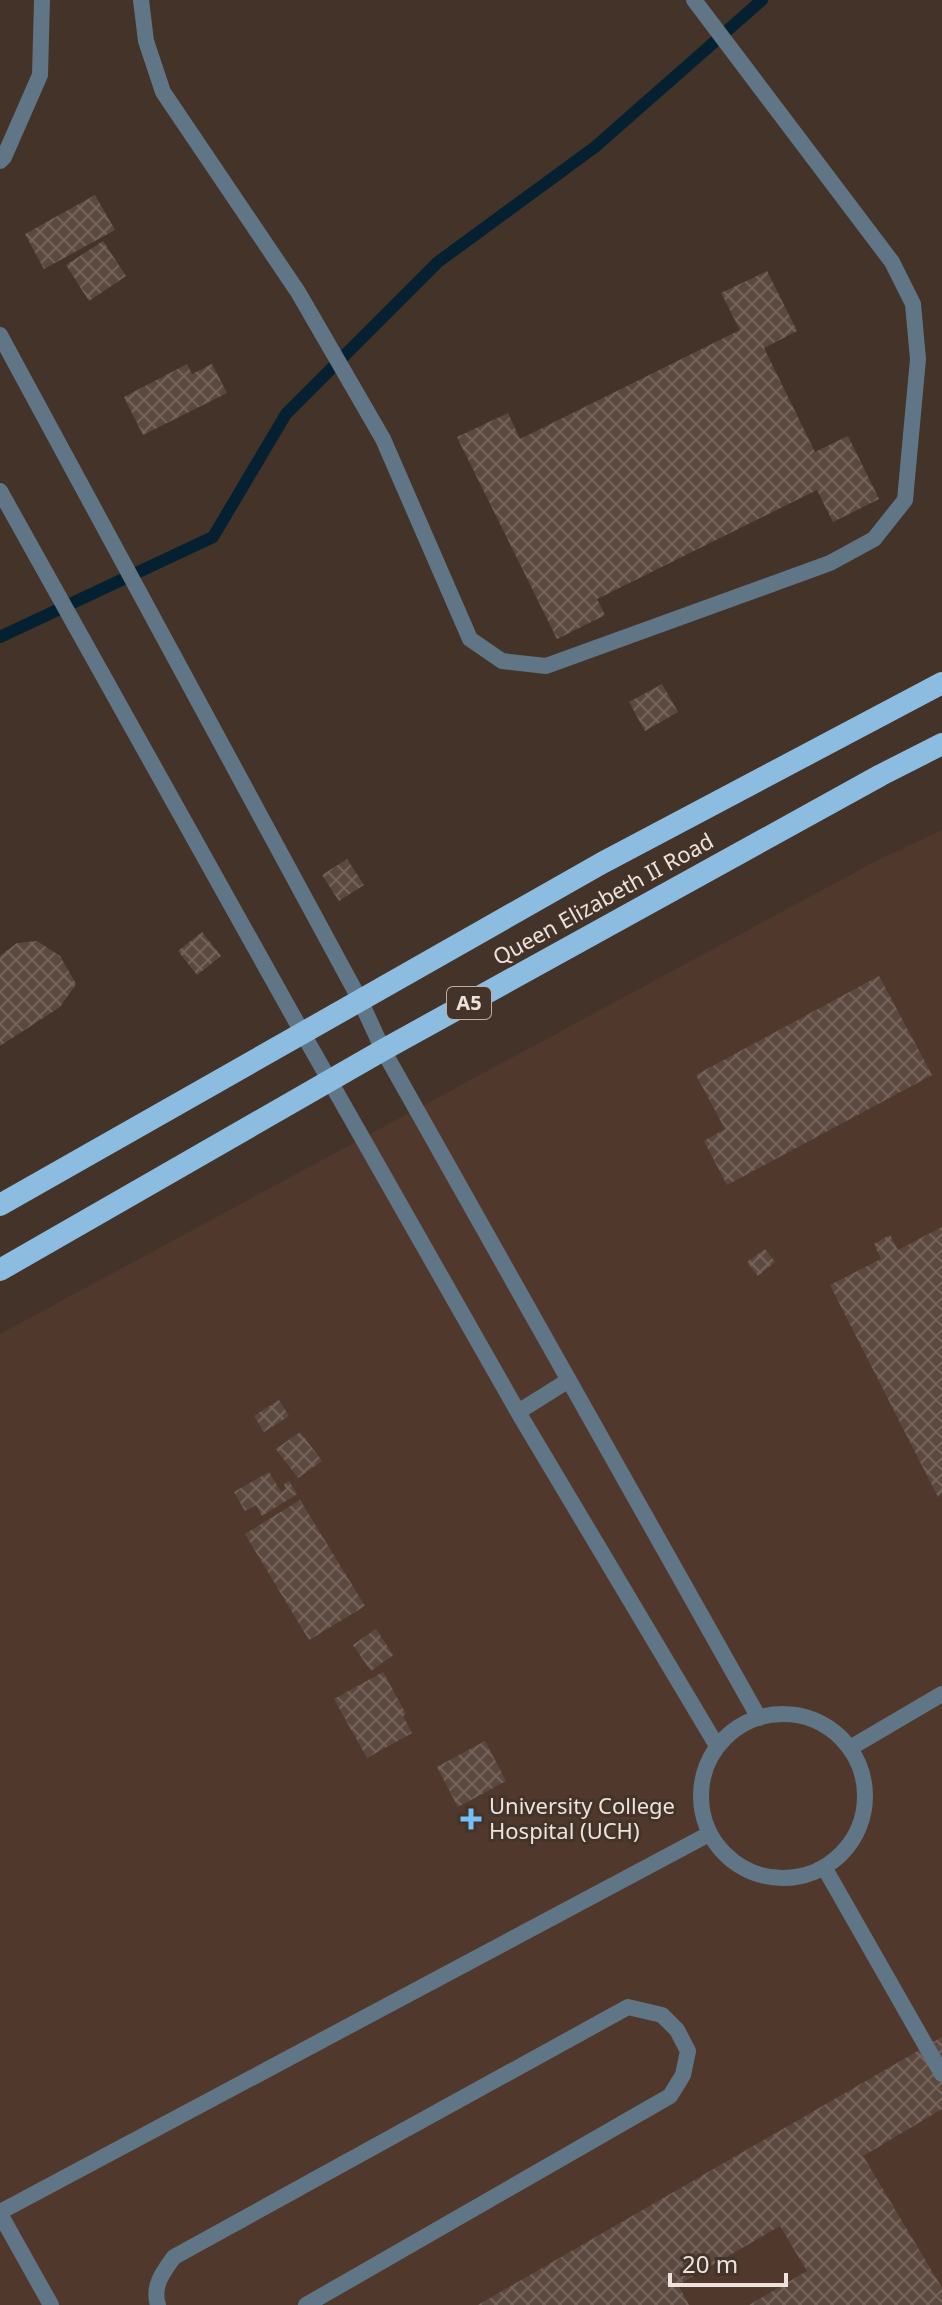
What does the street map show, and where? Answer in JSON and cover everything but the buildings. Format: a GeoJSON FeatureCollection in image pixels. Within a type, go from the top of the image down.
{"type":"FeatureCollection","features":[{"type":"Feature","properties":{"kind":"highway","name":"Queen Elizabeth II Road"},"geometry":{"type":"LineString","coordinates":[[0,1205],[602,863],[942,683]]}},
{"type":"Feature","properties":{"kind":"highway","name":"Queen Elizabeth II Road"},"geometry":{"type":"LineString","coordinates":[[0,1270],[383,1050],[942,744]]}},
{"type":"Feature","properties":{"kind":"street"},"geometry":{"type":"LineString","coordinates":[[0,161],[40,75],[42,0]]}},
{"type":"Feature","properties":{"kind":"street"},"geometry":{"type":"LineString","coordinates":[[141,0],[146,41],[163,92],[298,292],[383,439],[470,639],[502,661],[546,666],[830,563],[874,539],[905,500],[918,359],[913,304],[892,262],[694,0]]}},
{"type":"Feature","properties":{"kind":"street"},"geometry":{"type":"LineString","coordinates":[[0,335],[360,1000],[383,1050],[759,1718]]}},
{"type":"Feature","properties":{"kind":"street"},"geometry":{"type":"LineString","coordinates":[[0,491],[518,1412],[717,1746]]}},
{"type":"Feature","properties":{"kind":"street"},"geometry":{"type":"LineString","coordinates":[[518,1412],[569,1380]]}},
{"type":"Feature","properties":{"kind":"street"},"geometry":{"type":"LineString","coordinates":[[850,1748],[942,1694]]}},
{"type":"Feature","properties":{"kind":"street"},"geometry":{"type":"LineString","coordinates":[[795,1714],[829,1727],[850,1748],[862,1770],[865,1807],[860,1825],[839,1856],[824,1867],[784,1878],[763,1875],[744,1868],[727,1856],[709,1834],[701,1802],[702,1783],[708,1764],[717,1746],[736,1729],[759,1718],[795,1714]]}},
{"type":"Feature","properties":{"kind":"street"},"geometry":{"type":"LineString","coordinates":[[51,2305],[0,2213],[709,1834]]}},
{"type":"Feature","properties":{"kind":"street"},"geometry":{"type":"LineString","coordinates":[[824,1867],[942,2074]]}},
{"type":"Feature","properties":{"kind":"street"},"geometry":{"type":"LineString","coordinates":[[158,2305],[155,2300],[158,2280],[174,2257],[628,2007],[662,2015],[677,2030],[688,2051],[683,2075],[670,2096],[306,2305]]}},
{"type":"Feature","properties":{"kind":"shaded area","name":"University College Hospital (UCH)"},"geometry":{"type":"Polygon","coordinates":[[[942,830],[942,2305],[0,2305],[0,1334],[876,861],[942,830]]]}},
{"type":"Feature","properties":{"kind":"waterway"},"geometry":{"type":"LineString","coordinates":[[0,637],[213,537],[286,414],[438,262],[595,147],[762,0]]}},
{"type":"Feature","properties":{"kind":"place","name":"University College Hospital (UCH)"},"geometry":{"type":"Point","coordinates":[471,1819]}}]}
